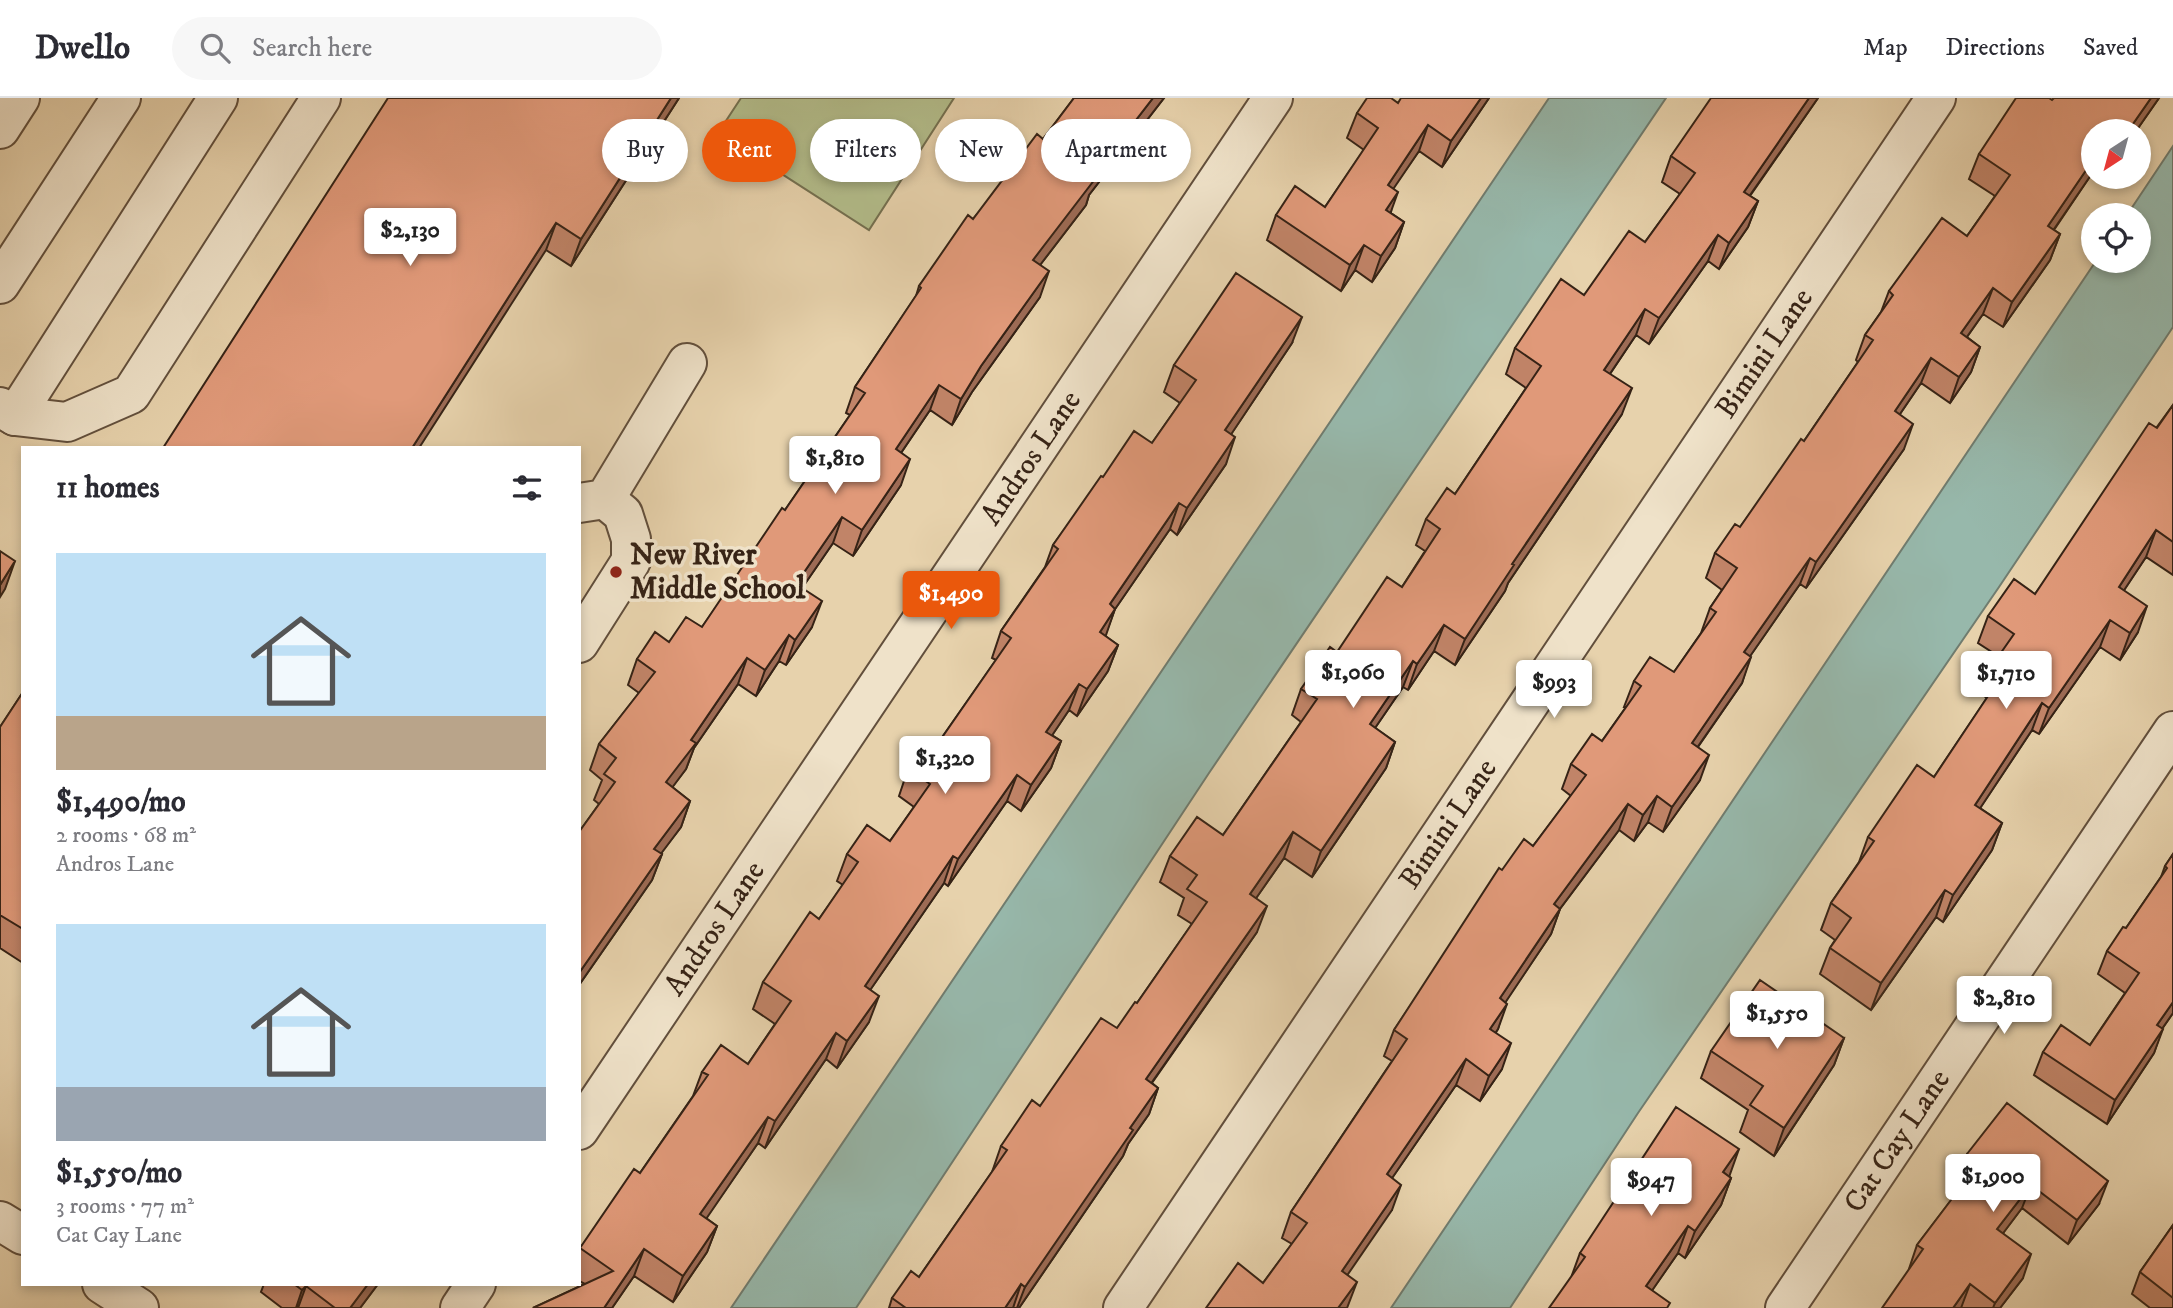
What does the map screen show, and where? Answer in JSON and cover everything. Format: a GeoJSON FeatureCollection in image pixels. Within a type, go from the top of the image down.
{"type":"FeatureCollection","features":[{"type":"Feature","properties":{"kind":"street"},"geometry":{"type":"LineString","coordinates":[[0,129],[20,98]]}},
{"type":"Feature","properties":{"kind":"street"},"geometry":{"type":"LineString","coordinates":[[0,284],[121,98]]}},
{"type":"Feature","properties":{"kind":"street"},"geometry":{"type":"LineString","coordinates":[[218,98],[8,412],[67,422],[131,394],[321,98]]}},
{"type":"Feature","properties":{"kind":"street","name":"Andros Lane"},"geometry":{"type":"LineString","coordinates":[[581,1127],[1273,98]]}},
{"type":"Feature","properties":{"kind":"street","name":"Bimini Lane"},"geometry":{"type":"LineString","coordinates":[[1123,1308],[1936,98]]}},
{"type":"Feature","properties":{"kind":"street"},"geometry":{"type":"LineString","coordinates":[[581,640],[631,561],[631,539],[623,514],[592,501],[687,363]]}},
{"type":"Feature","properties":{"kind":"street","name":"Cat Cay Lane"},"geometry":{"type":"LineString","coordinates":[[1785,1308],[2173,731]]}},
{"type":"Feature","properties":{"kind":"street"},"geometry":{"type":"LineString","coordinates":[[0,1221],[21,1234]]}},
{"type":"Feature","properties":{"kind":"street"},"geometry":{"type":"LineString","coordinates":[[460,1308],[475,1286]]}},
{"type":"Feature","properties":{"kind":"green space"},"geometry":{"type":"Polygon","coordinates":[[[741,98],[954,98],[940,119],[935,119],[935,128],[921,149],[921,119],[810,119],[810,182],[900,182],[869,230],[794,182],[796,119],[727,119],[741,98]]]}},
{"type":"Feature","properties":{"kind":"shaded area"},"geometry":{"type":"Polygon","coordinates":[[[1549,98],[1666,98],[1209,773],[856,1308],[731,1308],[1549,98]]]}},
{"type":"Feature","properties":{"kind":"shaded area"},"geometry":{"type":"Polygon","coordinates":[[[2173,146],[2173,327],[1999,587],[1638,1113],[1510,1308],[1391,1308],[2088,273],[2151,273],[2151,203],[2135,203],[2144,189],[2151,189],[2151,179],[2173,146]]]}},
{"type":"Feature","properties":{"kind":"building"},"geometry":{"type":"Polygon","coordinates":[[[388,98],[671,98],[658,119],[602,119],[602,182],[617,182],[581,239],[556,223],[413,446],[164,446],[388,98]]]}},
{"type":"Feature","properties":{"kind":"building"},"geometry":{"type":"Polygon","coordinates":[[[1074,98],[1153,98],[1137,119],[1058,119],[1074,98]]]}},
{"type":"Feature","properties":{"kind":"building"},"geometry":{"type":"Polygon","coordinates":[[[1367,98],[1391,98],[1398,103],[1401,98],[1481,98],[1451,141],[1428,125],[1388,185],[1398,192],[1386,210],[1404,222],[1381,256],[1364,245],[1350,265],[1276,215],[1295,186],[1325,207],[1378,128],[1357,113],[1367,98]]]}},
{"type":"Feature","properties":{"kind":"building"},"geometry":{"type":"Polygon","coordinates":[[[1711,98],[1809,98],[1744,192],[1758,201],[1729,243],[1718,235],[1659,318],[1645,309],[1604,370],[1632,388],[1512,564],[1514,565],[1465,639],[1444,625],[1417,664],[1413,661],[1370,724],[1395,742],[1321,851],[1293,832],[1250,894],[1267,906],[1146,1079],[1158,1088],[1130,1128],[1133,1130],[1025,1287],[1021,1284],[1005,1308],[906,1308],[892,1298],[911,1271],[919,1277],[1007,1150],[1001,1146],[1032,1100],[1040,1106],[1101,1018],[1117,1028],[1207,902],[1187,889],[1197,875],[1170,856],[1197,817],[1223,835],[1317,699],[1301,689],[1330,647],[1337,652],[1387,577],[1402,587],[1440,529],[1426,519],[1447,488],[1455,494],[1541,366],[1515,348],[1561,279],[1584,295],[1629,231],[1645,242],[1695,173],[1671,156],[1711,98]]]}},
{"type":"Feature","properties":{"kind":"building"},"geometry":{"type":"Polygon","coordinates":[[[2016,98],[2151,98],[2136,119],[2081,119],[2081,178],[2048,226],[2060,234],[2012,302],[1993,288],[1961,333],[1980,347],[1959,377],[1931,358],[1895,411],[1913,424],[1816,562],[1810,558],[1744,652],[1751,657],[1692,743],[1709,755],[1672,807],[1657,796],[1643,815],[1628,804],[1554,904],[1560,909],[1500,998],[1507,1004],[1490,1029],[1511,1043],[1489,1076],[1466,1059],[1387,1174],[1401,1185],[1342,1271],[1357,1282],[1338,1308],[1206,1308],[1238,1263],[1263,1283],[1307,1223],[1291,1212],[1407,1039],[1394,1030],[1499,868],[1502,870],[1524,839],[1533,846],[1586,775],[1571,764],[1592,734],[1602,741],[1641,686],[1634,681],[1650,657],[1674,672],[1716,612],[1710,608],[1737,568],[1715,553],[1735,524],[1740,527],[1801,439],[1804,441],[1873,340],[1865,335],[1893,295],[1889,291],[1942,218],[1967,236],[2010,175],[1979,154],[2016,98]]]}},
{"type":"Feature","properties":{"kind":"building"},"geometry":{"type":"Polygon","coordinates":[[[1037,134],[1041,137],[1041,182],[1093,182],[1033,260],[1049,271],[981,366],[961,399],[939,385],[896,449],[910,459],[862,530],[842,517],[796,584],[822,601],[795,640],[789,635],[765,670],[747,658],[691,740],[696,743],[666,782],[690,801],[654,849],[662,854],[581,970],[581,829],[615,782],[604,774],[616,758],[599,744],[655,672],[637,659],[655,632],[669,642],[686,617],[702,627],[782,508],[785,510],[865,393],[855,387],[968,215],[973,219],[1001,182],[1027,182],[1027,147],[1037,134]]]}},
{"type":"Feature","properties":{"kind":"building"},"geometry":{"type":"Polygon","coordinates":[[[1236,273],[1302,317],[1225,430],[1235,437],[1187,508],[1179,503],[1110,604],[1115,609],[1100,632],[1118,645],[1087,689],[1079,684],[1046,732],[1061,741],[1031,785],[1017,775],[958,859],[953,856],[865,986],[879,996],[847,1041],[836,1033],[775,1121],[768,1117],[700,1214],[717,1226],[683,1276],[644,1249],[604,1308],[533,1308],[613,1271],[581,1247],[634,1169],[640,1173],[708,1075],[702,1072],[721,1045],[748,1064],[791,1001],[763,982],[810,912],[819,919],[858,862],[847,854],[867,825],[890,841],[930,784],[908,769],[928,740],[936,746],[1011,638],[1001,631],[1058,549],[1053,545],[1134,431],[1152,443],[1196,380],[1174,365],[1236,273]]]}},
{"type":"Feature","properties":{"kind":"building"},"geometry":{"type":"Polygon","coordinates":[[[2173,405],[2173,542],[2156,530],[2119,587],[2147,606],[2130,633],[2110,620],[2049,708],[2042,703],[1975,805],[2002,823],[1953,895],[1945,890],[1881,983],[1830,948],[1851,918],[1831,903],[1874,841],[1868,837],[1917,765],[1934,777],[2002,675],[1991,667],[2014,634],[1988,616],[2014,579],[2035,594],[2149,423],[2157,428],[2173,405]]]}},
{"type":"Feature","properties":{"kind":"building"},"geometry":{"type":"Polygon","coordinates":[[[0,551],[15,561],[0,585],[0,551]]]}},
{"type":"Feature","properties":{"kind":"building"},"geometry":{"type":"Polygon","coordinates":[[[21,695],[21,928],[0,915],[0,727],[21,695]]]}},
{"type":"Feature","properties":{"kind":"building"},"geometry":{"type":"Polygon","coordinates":[[[2173,854],[2173,1002],[2157,1025],[2163,1029],[2115,1100],[2043,1052],[2061,1025],[2090,1045],[2139,973],[2107,951],[2167,868],[2165,866],[2173,854]]]}},
{"type":"Feature","properties":{"kind":"building"},"geometry":{"type":"Polygon","coordinates":[[[1760,980],[1844,1038],[1784,1128],[1750,1105],[1763,1086],[1711,1051],[1760,980]]]}},
{"type":"Feature","properties":{"kind":"building"},"geometry":{"type":"Polygon","coordinates":[[[2007,1103],[2108,1181],[2077,1220],[2031,1185],[1997,1229],[2031,1254],[1995,1303],[1970,1284],[1953,1308],[1882,1308],[1923,1249],[1917,1245],[1979,1163],[1967,1154],[2007,1103]]]}},
{"type":"Feature","properties":{"kind":"building"},"geometry":{"type":"Polygon","coordinates":[[[1676,1107],[1739,1149],[1723,1172],[1731,1178],[1695,1231],[1688,1226],[1646,1286],[1670,1303],[1667,1308],[1549,1308],[1585,1257],[1580,1253],[1676,1107]]]}},
{"type":"Feature","properties":{"kind":"building"},"geometry":{"type":"Polygon","coordinates":[[[2173,1225],[2173,1298],[2140,1272],[2173,1225]]]}},
{"type":"Feature","properties":{"kind":"building"},"geometry":{"type":"Polygon","coordinates":[[[306,1286],[366,1286],[350,1308],[335,1308],[306,1286]]]}},
{"type":"Feature","properties":{"kind":"place","name":"New River Middle School"},"geometry":{"type":"Point","coordinates":[616,572]}}]}
